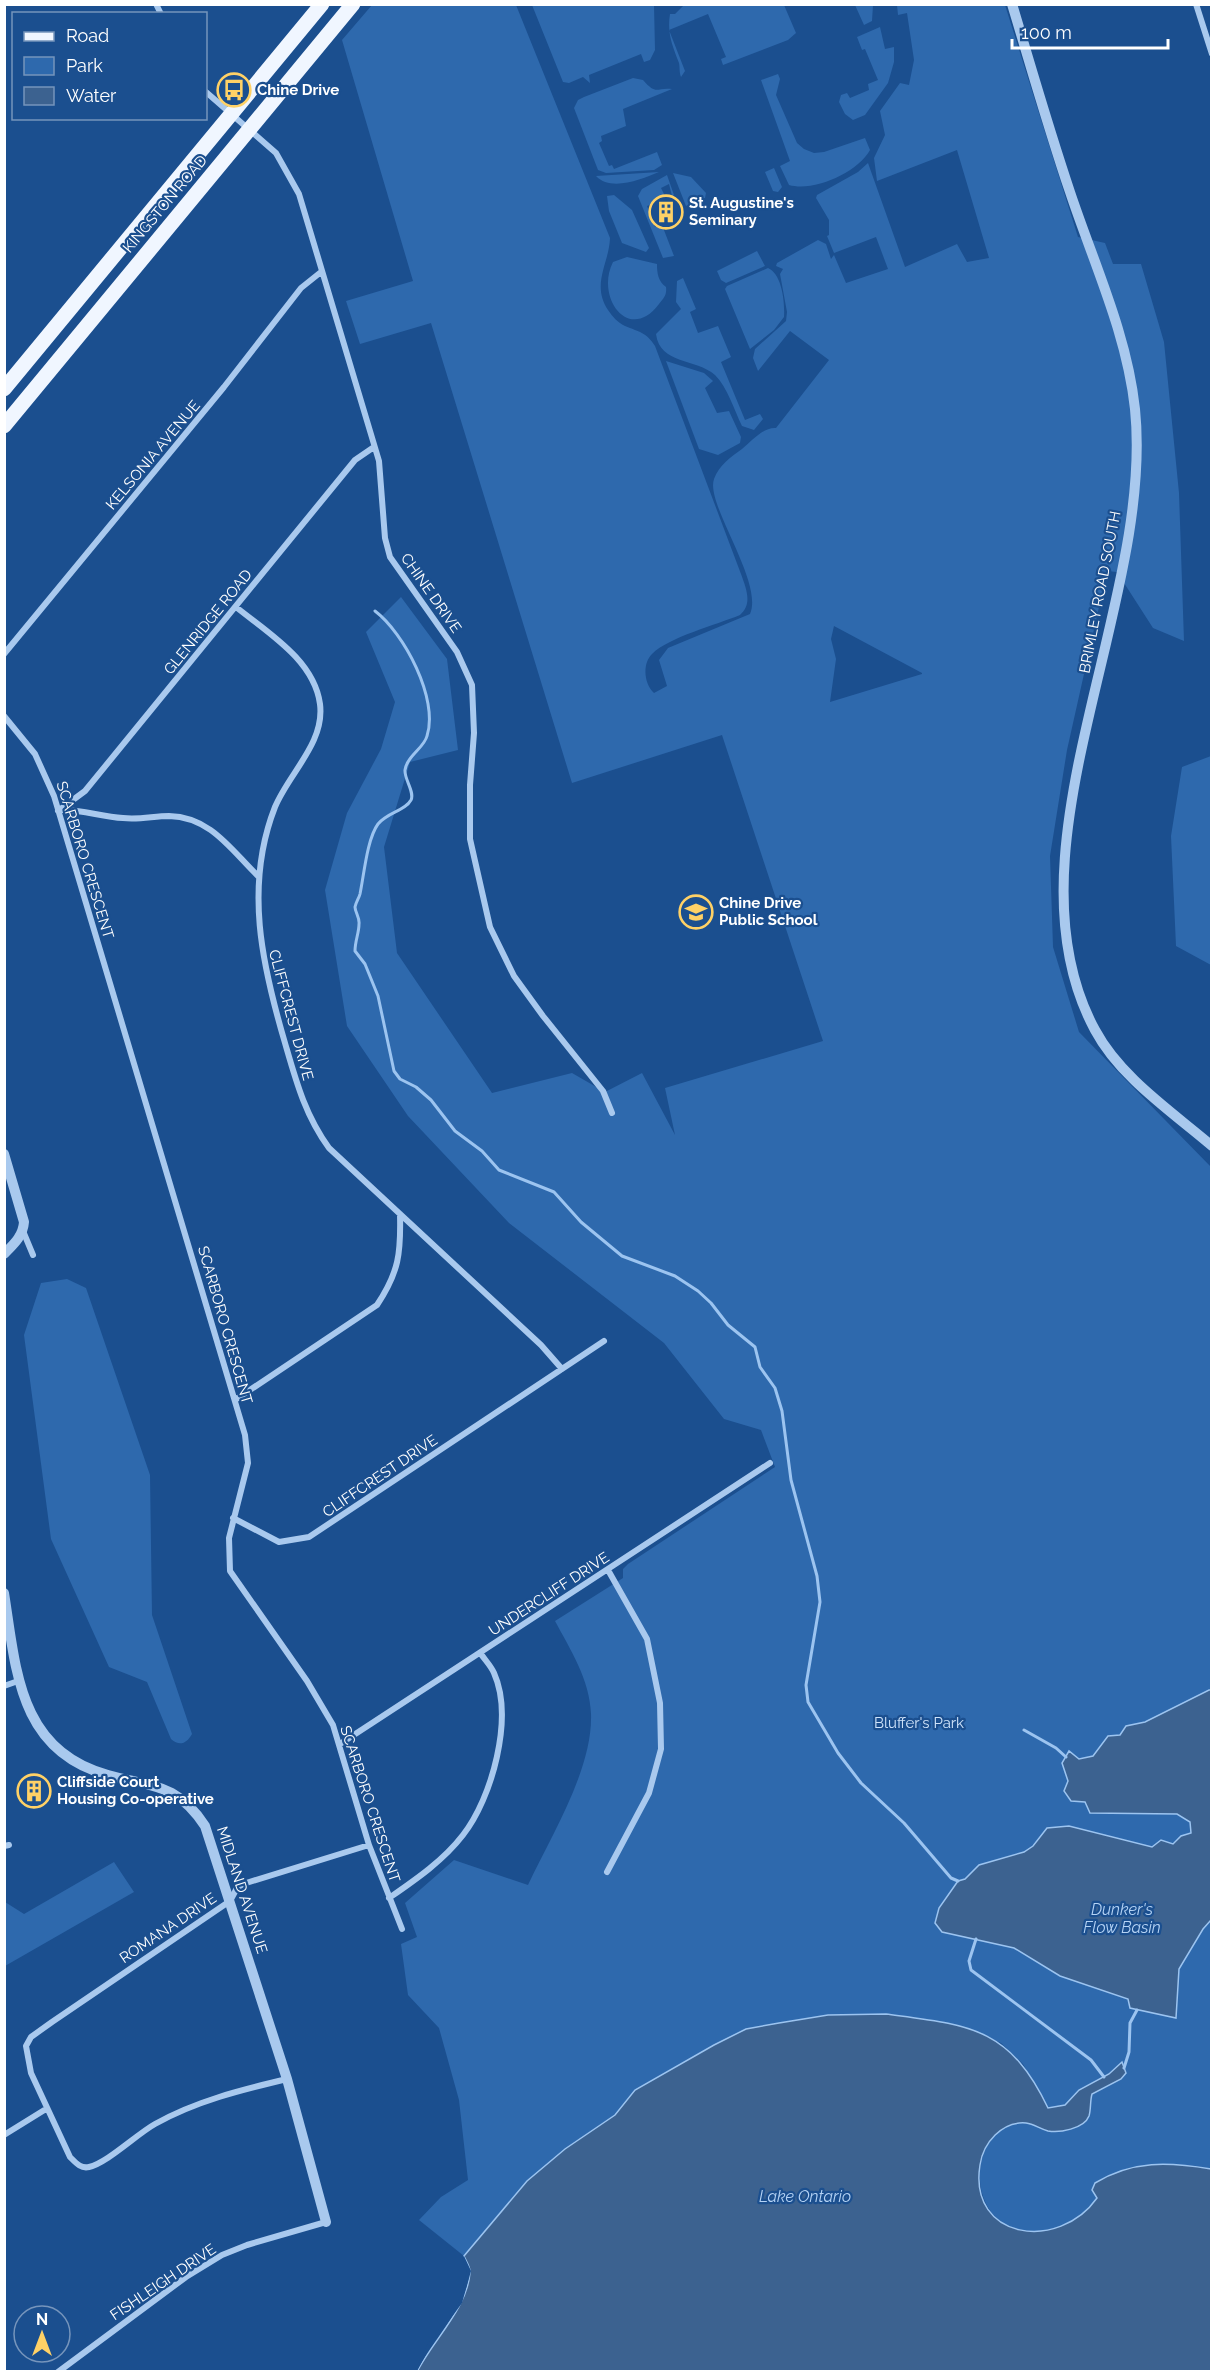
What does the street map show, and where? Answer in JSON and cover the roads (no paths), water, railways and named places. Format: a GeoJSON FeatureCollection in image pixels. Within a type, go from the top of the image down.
{"type":"FeatureCollection","features":[{"type":"Feature","properties":{"kind":"main road","name":"KINGSTON ROAD"},"geometry":{"type":"LineString","coordinates":[[4,389],[322,4]]}},
{"type":"Feature","properties":{"kind":"main road","name":"KINGSTON ROAD"},"geometry":{"type":"LineString","coordinates":[[4,426],[353,4]]}},
{"type":"Feature","properties":{"kind":"street","name":"BRIMLEY ROAD SOUTH"},"geometry":{"type":"LineString","coordinates":[[1012,4],[1070,193],[1119,333],[1135,409],[1134,496],[1117,602],[1069,818],[1064,889],[1064,930],[1070,963],[1084,1008],[1110,1053],[1153,1096],[1212,1146]]}},
{"type":"Feature","properties":{"kind":"street"},"geometry":{"type":"LineString","coordinates":[[1197,4],[1212,54]]}},
{"type":"Feature","properties":{"kind":"street","name":"CHINE DRIVE"},"geometry":{"type":"LineString","coordinates":[[207,93],[276,153],[294,183],[374,447],[382,479],[385,538],[390,557],[457,652],[472,685],[474,733],[470,785],[470,839],[490,927],[514,975],[543,1017],[603,1091],[612,1113]]}},
{"type":"Feature","properties":{"kind":"street","name":"KELSONIA AVENUE"},"geometry":{"type":"LineString","coordinates":[[4,654],[224,387],[301,288],[321,272]]}},
{"type":"Feature","properties":{"kind":"street","name":"GLENRIDGE ROAD"},"geometry":{"type":"LineString","coordinates":[[58,811],[86,791],[352,464],[363,453],[374,447]]}},
{"type":"Feature","properties":{"kind":"street","name":"CLIFFCREST DRIVE"},"geometry":{"type":"LineString","coordinates":[[236,607],[300,660],[310,674],[320,703],[320,725],[312,744],[289,779],[274,809],[258,876],[262,957],[301,1098],[316,1130],[329,1148],[562,1369]]}},
{"type":"Feature","properties":{"kind":"street","name":"SCARBORO CRESCENT"},"geometry":{"type":"LineString","coordinates":[[4,716],[35,754],[58,811],[235,1400],[248,1450],[246,1473],[233,1518],[227,1554],[230,1571],[323,1706],[340,1744],[369,1845],[402,1929]]}},
{"type":"Feature","properties":{"kind":"street"},"geometry":{"type":"LineString","coordinates":[[58,811],[77,810],[127,819],[172,816],[193,821],[221,837],[258,876]]}},
{"type":"Feature","properties":{"kind":"street"},"geometry":{"type":"LineString","coordinates":[[4,1154],[24,1222],[23,1231],[33,1255]]}},
{"type":"Feature","properties":{"kind":"street"},"geometry":{"type":"LineString","coordinates":[[235,1400],[377,1305],[391,1284],[398,1267],[401,1248],[400,1214]]}},
{"type":"Feature","properties":{"kind":"street"},"geometry":{"type":"LineString","coordinates":[[4,1254],[23,1231]]}},
{"type":"Feature","properties":{"kind":"street","name":"CLIFFCREST DRIVE"},"geometry":{"type":"LineString","coordinates":[[233,1518],[279,1542],[309,1537],[604,1341]]}},
{"type":"Feature","properties":{"kind":"street","name":"UNDERCLIFF DRIVE"},"geometry":{"type":"LineString","coordinates":[[340,1744],[770,1463]]}},
{"type":"Feature","properties":{"kind":"street"},"geometry":{"type":"LineString","coordinates":[[607,1872],[649,1793],[661,1749],[660,1703],[647,1639],[608,1570]]}},
{"type":"Feature","properties":{"kind":"street","name":"MIDLAND AVENUE"},"geometry":{"type":"LineString","coordinates":[[4,1593],[18,1681],[34,1720],[49,1739],[68,1756],[108,1775],[160,1786],[191,1807],[206,1826],[287,2079],[327,2222]]}},
{"type":"Feature","properties":{"kind":"street"},"geometry":{"type":"LineString","coordinates":[[389,1898],[429,1868],[463,1835],[488,1789],[500,1740],[501,1715],[494,1673],[481,1654]]}},
{"type":"Feature","properties":{"kind":"street"},"geometry":{"type":"LineString","coordinates":[[4,1686],[18,1681]]}},
{"type":"Feature","properties":{"kind":"street","name":"ROMANA DRIVE"},"geometry":{"type":"LineString","coordinates":[[46,2109],[27,2061],[26,2046],[31,2037],[230,1901],[237,1888],[243,1884],[369,1845]]}},
{"type":"Feature","properties":{"kind":"street"},"geometry":{"type":"LineString","coordinates":[[4,2136],[46,2109],[70,2157],[81,2166],[87,2167],[98,2164],[136,2135],[187,2108],[287,2079]]}},
{"type":"Feature","properties":{"kind":"street","name":"FISHLEIGH DRIVE"},"geometry":{"type":"LineString","coordinates":[[58,2372],[186,2277],[222,2255],[247,2245],[327,2222]]}},
{"type":"Feature","properties":{"kind":"water","name":"Dunker's Flow Basin"},"geometry":{"type":"Polygon","coordinates":[[[1212,1690],[1211,1920],[1179,1969],[1176,2018],[1130,2008],[1128,1999],[1060,1976],[1014,1948],[942,1932],[935,1923],[939,1908],[958,1881],[965,1879],[979,1865],[1024,1852],[1033,1846],[1047,1828],[1069,1826],[1152,1847],[1161,1840],[1173,1844],[1181,1836],[1191,1833],[1190,1822],[1177,1814],[1090,1813],[1085,1802],[1071,1801],[1064,1791],[1068,1781],[1062,1763],[1069,1751],[1079,1759],[1093,1756],[1108,1736],[1120,1735],[1126,1726],[1145,1722],[1212,1690]]]}},
{"type":"Feature","properties":{"kind":"water","name":"Lake Ontario"},"geometry":{"type":"Polygon","coordinates":[[[886,2014],[940,2022],[983,2034],[1001,2045],[1018,2060],[1048,2108],[1065,2105],[1079,2090],[1109,2074],[1122,2062],[1126,2073],[1121,2079],[1092,2094],[1089,2116],[1077,2127],[1064,2131],[1053,2131],[1026,2123],[1017,2123],[995,2135],[982,2157],[980,2190],[988,2209],[1002,2223],[1020,2230],[1040,2231],[1061,2226],[1081,2215],[1097,2198],[1092,2190],[1095,2183],[1123,2170],[1166,2164],[1211,2169],[1211,2371],[417,2372],[463,2299],[470,2271],[464,2256],[527,2181],[565,2149],[615,2115],[635,2090],[746,2029],[828,2015],[886,2014]]]}},
{"type":"Feature","properties":{"kind":"waterway"},"geometry":{"type":"LineString","coordinates":[[375,611],[397,635],[416,668],[428,704],[429,721],[427,736],[423,744],[406,765],[406,777],[412,793],[411,800],[405,807],[382,820],[374,831],[355,907],[359,922],[355,951],[365,964],[378,996],[394,1071],[400,1079],[416,1087],[431,1100],[455,1131],[482,1151],[499,1170],[554,1192],[581,1222],[622,1256],[675,1276],[698,1291],[711,1303],[728,1325],[755,1347],[760,1367],[775,1388],[782,1411],[791,1480],[817,1576],[820,1602],[806,1685],[808,1702],[838,1753],[861,1783],[904,1823],[951,1878],[958,1881]]}},
{"type":"Feature","properties":{"kind":"waterway"},"geometry":{"type":"LineString","coordinates":[[1024,1730],[1056,1748],[1066,1757]]}},
{"type":"Feature","properties":{"kind":"waterway"},"geometry":{"type":"LineString","coordinates":[[976,1939],[969,1961],[971,1970],[1091,2060],[1104,2077]]}},
{"type":"Feature","properties":{"kind":"waterway"},"geometry":{"type":"LineString","coordinates":[[1124,2068],[1129,2052],[1130,2023],[1137,2010]]}},
{"type":"Feature","properties":{"kind":"place","name":"Chine Drive"},"geometry":{"type":"Point","coordinates":[234,90]}},
{"type":"Feature","properties":{"kind":"place","name":"St. Augustine's Seminary"},"geometry":{"type":"Point","coordinates":[666,212]}},
{"type":"Feature","properties":{"kind":"place","name":"Chine Drive Public School"},"geometry":{"type":"Point","coordinates":[696,912]}},
{"type":"Feature","properties":{"kind":"place","name":"Cliffside Court Housing Co-operative"},"geometry":{"type":"Point","coordinates":[34,1791]}},
{"type":"Feature","properties":{"kind":"park label","name":"Bluffer's Park"},"geometry":{"type":"Point","coordinates":[919,1723]}}]}
